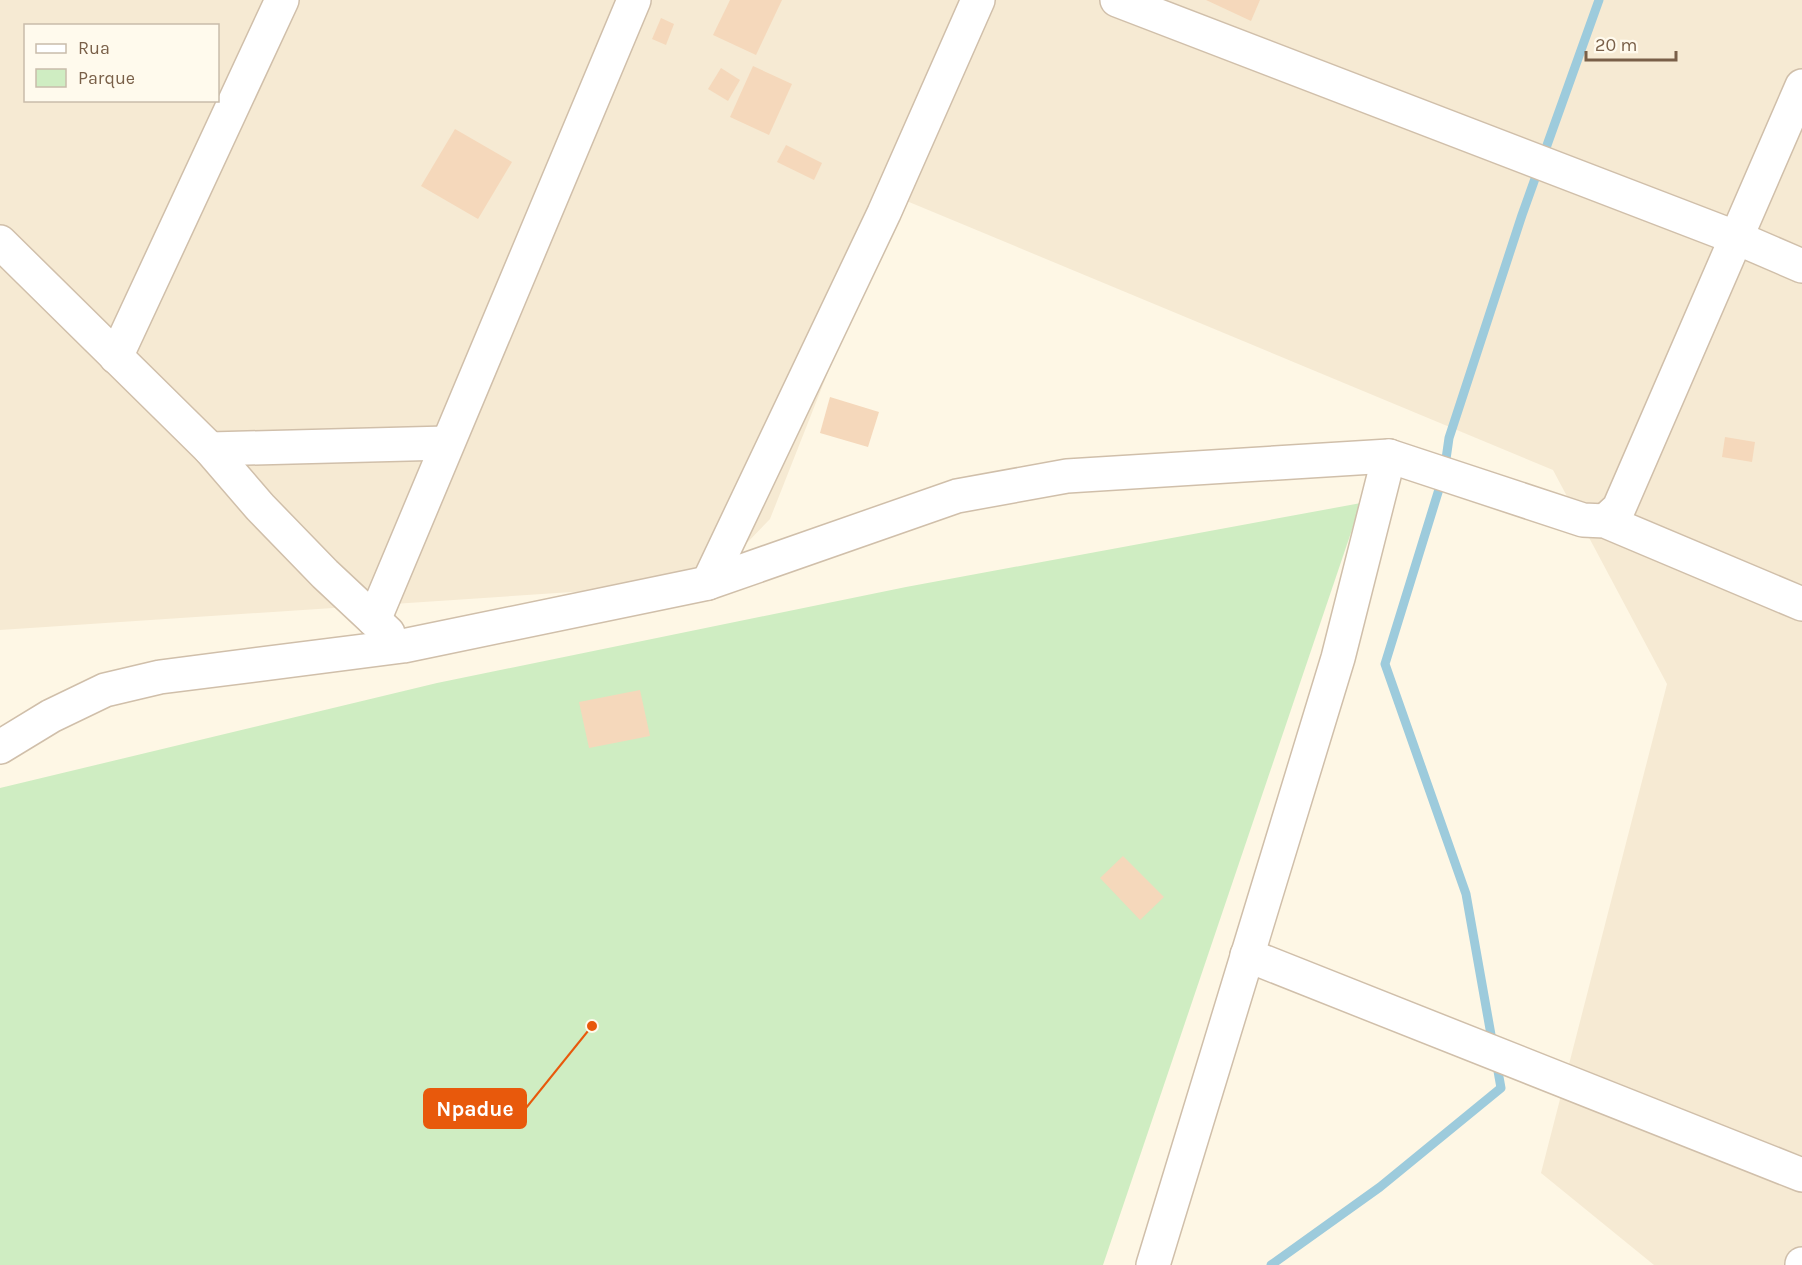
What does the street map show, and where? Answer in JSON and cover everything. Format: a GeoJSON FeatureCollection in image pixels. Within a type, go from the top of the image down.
{"type":"FeatureCollection","features":[{"type":"Feature","properties":{"kind":"street"},"geometry":{"type":"LineString","coordinates":[[116,357],[282,0]]}},
{"type":"Feature","properties":{"kind":"street"},"geometry":{"type":"LineString","coordinates":[[374,620],[634,0]]}},
{"type":"Feature","properties":{"kind":"street"},"geometry":{"type":"LineString","coordinates":[[708,583],[889,202],[978,0]]}},
{"type":"Feature","properties":{"kind":"street"},"geometry":{"type":"LineString","coordinates":[[1117,0],[1737,238],[1802,266]]}},
{"type":"Feature","properties":{"kind":"street"},"geometry":{"type":"LineString","coordinates":[[1605,521],[1619,508],[1802,86]]}},
{"type":"Feature","properties":{"kind":"street"},"geometry":{"type":"LineString","coordinates":[[0,242],[210,449],[260,507],[325,574],[403,646]]}},
{"type":"Feature","properties":{"kind":"street"},"geometry":{"type":"LineString","coordinates":[[210,449],[447,443]]}},
{"type":"Feature","properties":{"kind":"street"},"geometry":{"type":"LineString","coordinates":[[1153,1265],[1338,658],[1389,456]]}},
{"type":"Feature","properties":{"kind":"street"},"geometry":{"type":"LineString","coordinates":[[0,747],[51,716],[105,690],[160,676],[403,646],[708,583],[945,500],[1067,476],[1389,456],[1583,520],[1605,521],[1802,604]]}},
{"type":"Feature","properties":{"kind":"street"},"geometry":{"type":"LineString","coordinates":[[1247,954],[1802,1175]]}},
{"type":"Feature","properties":{"kind":"shaded area"},"geometry":{"type":"Polygon","coordinates":[[[0,0],[1802,0],[1802,1265],[1654,1265],[1541,1173],[1667,684],[1553,470],[897,197],[770,519],[708,583],[0,630],[0,0]]]}},
{"type":"Feature","properties":{"kind":"green space"},"geometry":{"type":"Polygon","coordinates":[[[1361,503],[1103,1265],[0,1265],[0,788],[437,683],[906,587],[1361,503]]]}},
{"type":"Feature","properties":{"kind":"building"},"geometry":{"type":"Polygon","coordinates":[[[730,0],[782,0],[756,55],[713,35],[730,0]]]}},
{"type":"Feature","properties":{"kind":"building"},"geometry":{"type":"Polygon","coordinates":[[[1206,0],[1260,0],[1251,21],[1206,0]]]}},
{"type":"Feature","properties":{"kind":"building"},"geometry":{"type":"Polygon","coordinates":[[[661,18],[674,24],[666,45],[652,39],[661,18]]]}},
{"type":"Feature","properties":{"kind":"building"},"geometry":{"type":"Polygon","coordinates":[[[753,66],[792,84],[769,135],[730,117],[753,66]]]}},
{"type":"Feature","properties":{"kind":"building"},"geometry":{"type":"Polygon","coordinates":[[[721,68],[740,80],[728,101],[708,89],[721,68]]]}},
{"type":"Feature","properties":{"kind":"building"},"geometry":{"type":"Polygon","coordinates":[[[455,129],[512,162],[478,219],[421,186],[455,129]]]}},
{"type":"Feature","properties":{"kind":"building"},"geometry":{"type":"Polygon","coordinates":[[[786,145],[822,163],[814,180],[777,162],[786,145]]]}},
{"type":"Feature","properties":{"kind":"building"},"geometry":{"type":"Polygon","coordinates":[[[830,397],[879,412],[868,447],[820,433],[830,397]]]}},
{"type":"Feature","properties":{"kind":"building"},"geometry":{"type":"Polygon","coordinates":[[[1725,437],[1755,442],[1752,462],[1722,457],[1725,437]]]}},
{"type":"Feature","properties":{"kind":"building"},"geometry":{"type":"Polygon","coordinates":[[[640,690],[650,736],[589,748],[579,702],[640,690]]]}},
{"type":"Feature","properties":{"kind":"building"},"geometry":{"type":"Polygon","coordinates":[[[1123,856],[1164,897],[1140,920],[1100,878],[1123,856]]]}},
{"type":"Feature","properties":{"kind":"waterway"},"geometry":{"type":"LineString","coordinates":[[1493,1046],[1466,894],[1385,664],[1444,473],[1449,438],[1522,215],[1599,0]]}},
{"type":"Feature","properties":{"kind":"waterway"},"geometry":{"type":"LineString","coordinates":[[1271,1265],[1380,1187],[1501,1088],[1496,1060]]}},
{"type":"Feature","properties":{"kind":"place","name":"Npadue"},"geometry":{"type":"Point","coordinates":[592,1026]}}]}
